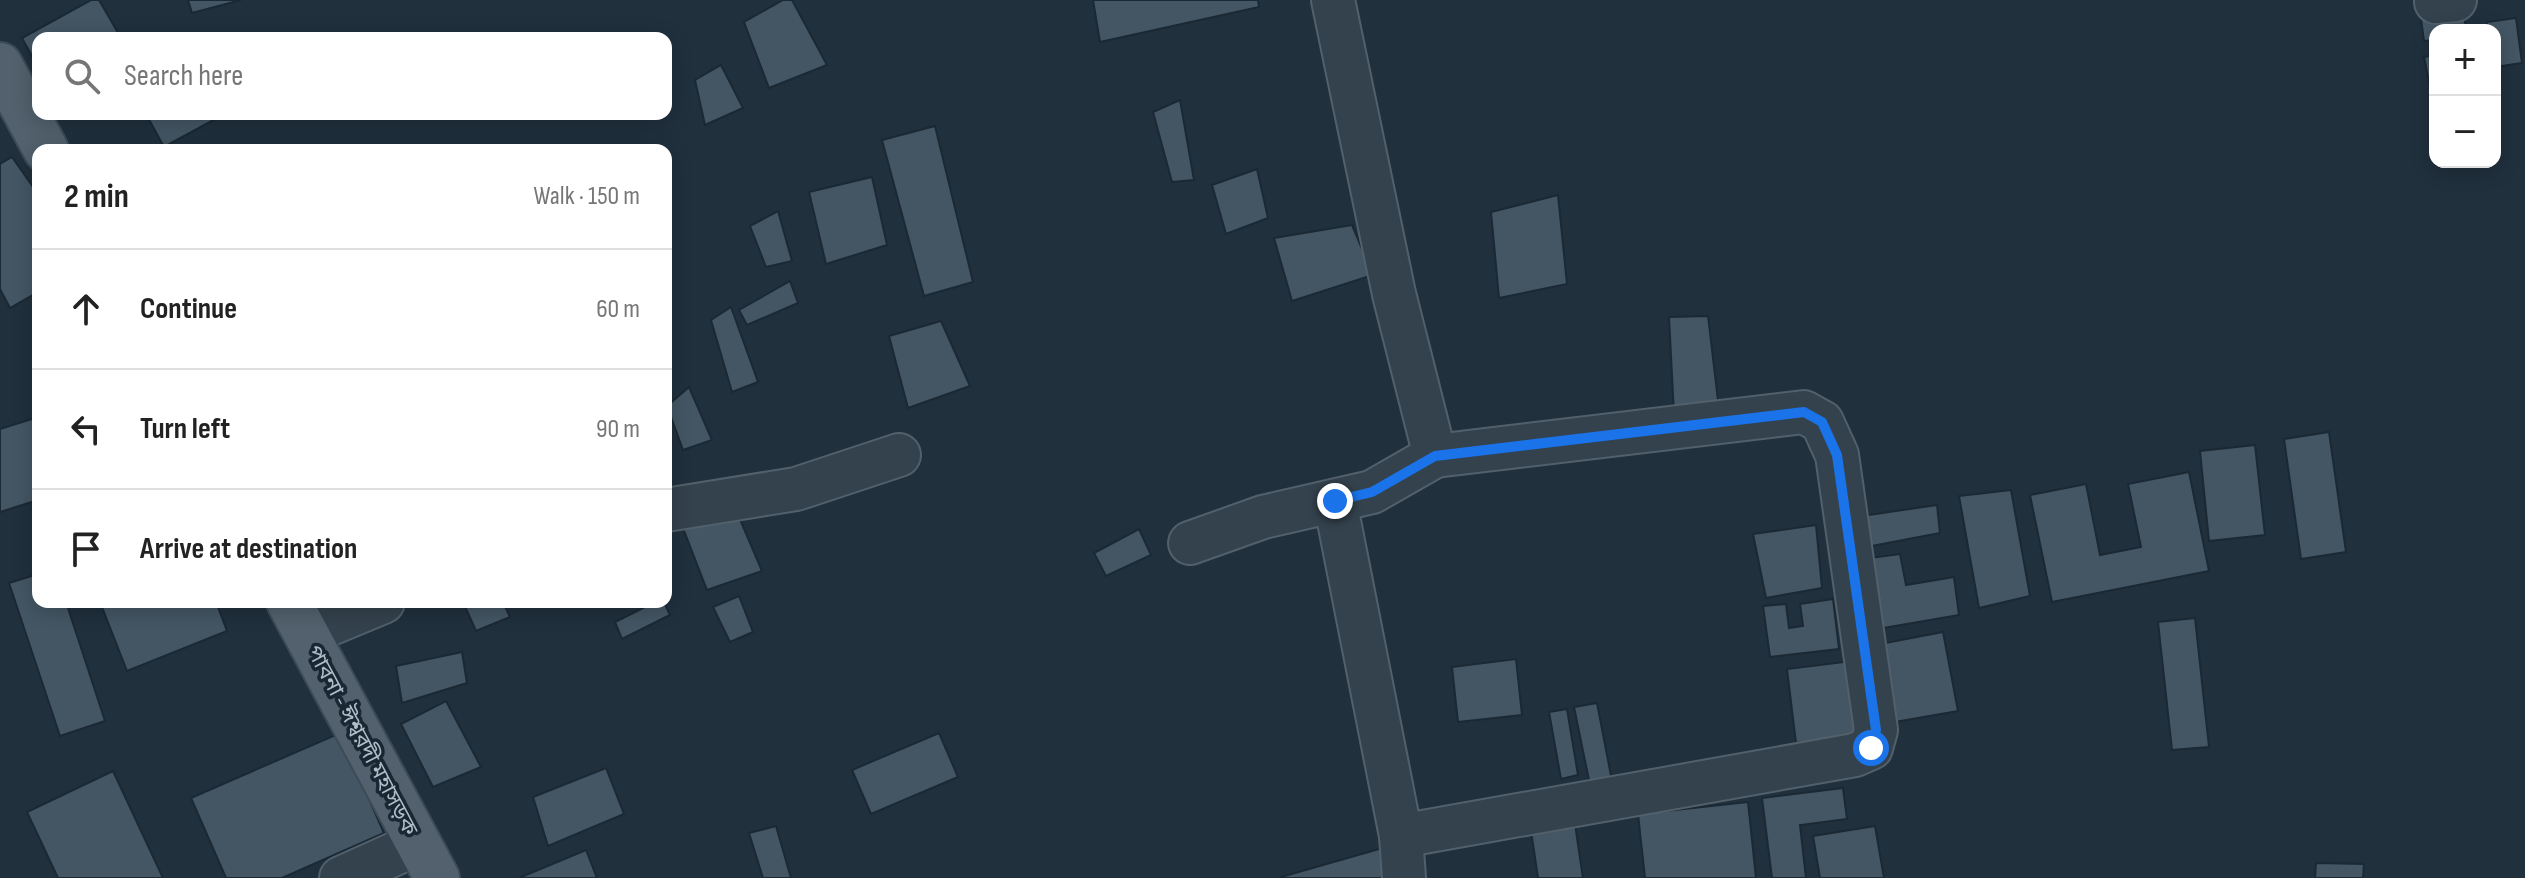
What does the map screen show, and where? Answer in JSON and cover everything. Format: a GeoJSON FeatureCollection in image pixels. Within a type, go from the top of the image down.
{"type":"FeatureCollection","features":[{"type":"Feature","properties":{"kind":"main road"},"geometry":{"type":"LineString","coordinates":[[0,65],[43,144]]}},
{"type":"Feature","properties":{"kind":"main road","name":"পাবনা - ঈশ্বরদী মহাসড়ক"},"geometry":{"type":"LineString","coordinates":[[298,618],[428,861]]}},
{"type":"Feature","properties":{"kind":"street"},"geometry":{"type":"LineString","coordinates":[[1333,0],[1394,294],[1435,456]]}},
{"type":"Feature","properties":{"kind":"street"},"geometry":{"type":"LineString","coordinates":[[1190,543],[1263,517],[1372,492],[1435,456],[1804,412],[1822,422],[1837,455],[1876,730],[1871,748],[1855,755],[1401,836]]}},
{"type":"Feature","properties":{"kind":"street"},"geometry":{"type":"LineString","coordinates":[[672,509],[796,489],[899,455]]}},
{"type":"Feature","properties":{"kind":"street"},"geometry":{"type":"LineString","coordinates":[[1335,501],[1401,836],[1404,878]]}},
{"type":"Feature","properties":{"kind":"street"},"geometry":{"type":"LineString","coordinates":[[298,618],[351,608]]}},
{"type":"Feature","properties":{"kind":"street"},"geometry":{"type":"LineString","coordinates":[[341,878],[428,861]]}},
{"type":"Feature","properties":{"kind":"building"},"geometry":{"type":"Polygon","coordinates":[[[91,0],[99,0],[118,32],[33,32],[91,0]]]}},
{"type":"Feature","properties":{"kind":"building"},"geometry":{"type":"Polygon","coordinates":[[[188,0],[241,0],[192,13],[188,0]]]}},
{"type":"Feature","properties":{"kind":"building"},"geometry":{"type":"Polygon","coordinates":[[[783,0],[792,0],[827,65],[769,88],[744,22],[783,0]]]}},
{"type":"Feature","properties":{"kind":"building"},"geometry":{"type":"Polygon","coordinates":[[[1093,0],[1258,0],[1259,7],[1100,42],[1093,0]]]}},
{"type":"Feature","properties":{"kind":"building"},"geometry":{"type":"Polygon","coordinates":[[[2463,6],[2465,24],[2429,24],[2429,41],[2424,41],[2420,12],[2463,6]]]}},
{"type":"Feature","properties":{"kind":"building"},"geometry":{"type":"Polygon","coordinates":[[[2516,18],[2522,63],[2501,66],[2501,24],[2487,22],[2516,18]]]}},
{"type":"Feature","properties":{"kind":"building"},"geometry":{"type":"Polygon","coordinates":[[[32,32],[32,56],[22,38],[32,32]]]}},
{"type":"Feature","properties":{"kind":"building"},"geometry":{"type":"Polygon","coordinates":[[[2429,56],[2429,82],[2424,57],[2429,56]]]}},
{"type":"Feature","properties":{"kind":"building"},"geometry":{"type":"Polygon","coordinates":[[[721,65],[743,108],[705,125],[695,80],[721,65]]]}},
{"type":"Feature","properties":{"kind":"building"},"geometry":{"type":"Polygon","coordinates":[[[1180,100],[1194,180],[1172,182],[1153,112],[1180,100]]]}},
{"type":"Feature","properties":{"kind":"building"},"geometry":{"type":"Polygon","coordinates":[[[149,120],[214,120],[170,144],[162,144],[149,120]]]}},
{"type":"Feature","properties":{"kind":"building"},"geometry":{"type":"Polygon","coordinates":[[[935,126],[973,282],[924,296],[882,140],[935,126]]]}},
{"type":"Feature","properties":{"kind":"building"},"geometry":{"type":"Polygon","coordinates":[[[12,157],[32,185],[32,295],[10,308],[0,289],[0,164],[12,157]]]}},
{"type":"Feature","properties":{"kind":"building"},"geometry":{"type":"Polygon","coordinates":[[[1257,169],[1268,218],[1226,234],[1212,185],[1257,169]]]}},
{"type":"Feature","properties":{"kind":"building"},"geometry":{"type":"Polygon","coordinates":[[[872,177],[887,245],[826,264],[809,192],[872,177]]]}},
{"type":"Feature","properties":{"kind":"building"},"geometry":{"type":"Polygon","coordinates":[[[1558,195],[1567,284],[1499,298],[1491,212],[1558,195]]]}},
{"type":"Feature","properties":{"kind":"building"},"geometry":{"type":"Polygon","coordinates":[[[778,211],[792,261],[766,267],[750,226],[778,211]]]}},
{"type":"Feature","properties":{"kind":"building"},"geometry":{"type":"Polygon","coordinates":[[[1352,225],[1373,275],[1292,301],[1274,238],[1352,225]]]}},
{"type":"Feature","properties":{"kind":"building"},"geometry":{"type":"Polygon","coordinates":[[[790,281],[798,303],[747,325],[739,310],[790,281]]]}},
{"type":"Feature","properties":{"kind":"building"},"geometry":{"type":"Polygon","coordinates":[[[731,307],[758,382],[732,392],[711,320],[731,307]]]}},
{"type":"Feature","properties":{"kind":"building"},"geometry":{"type":"Polygon","coordinates":[[[1708,316],[1719,409],[1674,415],[1669,317],[1708,316]]]}},
{"type":"Feature","properties":{"kind":"building"},"geometry":{"type":"Polygon","coordinates":[[[941,321],[970,386],[908,408],[889,336],[941,321]]]}},
{"type":"Feature","properties":{"kind":"building"},"geometry":{"type":"Polygon","coordinates":[[[689,387],[712,440],[683,450],[672,420],[672,402],[689,387]]]}},
{"type":"Feature","properties":{"kind":"building"},"geometry":{"type":"Polygon","coordinates":[[[32,419],[32,502],[0,512],[0,429],[32,419]]]}},
{"type":"Feature","properties":{"kind":"building"},"geometry":{"type":"Polygon","coordinates":[[[2329,432],[2346,552],[2301,559],[2284,439],[2329,432]]]}},
{"type":"Feature","properties":{"kind":"building"},"geometry":{"type":"Polygon","coordinates":[[[2255,445],[2265,535],[2209,541],[2200,451],[2255,445]]]}},
{"type":"Feature","properties":{"kind":"building"},"geometry":{"type":"Polygon","coordinates":[[[2189,472],[2209,571],[2052,602],[2030,495],[2086,484],[2100,555],[2141,547],[2128,484],[2189,472]]]}},
{"type":"Feature","properties":{"kind":"building"},"geometry":{"type":"Polygon","coordinates":[[[2011,490],[2030,596],[1979,608],[1959,496],[2011,490]]]}},
{"type":"Feature","properties":{"kind":"building"},"geometry":{"type":"Polygon","coordinates":[[[733,503],[762,571],[707,590],[681,523],[733,503]]]}},
{"type":"Feature","properties":{"kind":"building"},"geometry":{"type":"Polygon","coordinates":[[[1937,505],[1940,533],[1856,549],[1855,517],[1937,505]]]}},
{"type":"Feature","properties":{"kind":"building"},"geometry":{"type":"Polygon","coordinates":[[[1816,525],[1822,588],[1766,598],[1753,534],[1816,525]]]}},
{"type":"Feature","properties":{"kind":"building"},"geometry":{"type":"Polygon","coordinates":[[[1139,529],[1151,555],[1106,576],[1094,553],[1139,529]]]}},
{"type":"Feature","properties":{"kind":"building"},"geometry":{"type":"Polygon","coordinates":[[[1900,554],[1906,585],[1954,577],[1959,615],[1866,631],[1855,560],[1900,554]]]}},
{"type":"Feature","properties":{"kind":"building"},"geometry":{"type":"Polygon","coordinates":[[[32,576],[32,608],[68,608],[105,721],[60,736],[9,583],[32,576]]]}},
{"type":"Feature","properties":{"kind":"building"},"geometry":{"type":"Polygon","coordinates":[[[739,596],[753,632],[730,642],[713,607],[739,596]]]}},
{"type":"Feature","properties":{"kind":"building"},"geometry":{"type":"Polygon","coordinates":[[[1833,599],[1839,649],[1770,657],[1763,606],[1786,604],[1789,628],[1803,626],[1800,604],[1833,599]]]}},
{"type":"Feature","properties":{"kind":"building"},"geometry":{"type":"Polygon","coordinates":[[[102,608],[218,608],[227,631],[127,671],[102,608]]]}},
{"type":"Feature","properties":{"kind":"building"},"geometry":{"type":"Polygon","coordinates":[[[466,608],[506,608],[510,617],[476,631],[466,608]]]}},
{"type":"Feature","properties":{"kind":"building"},"geometry":{"type":"Polygon","coordinates":[[[643,608],[667,608],[670,615],[622,639],[615,622],[643,608]]]}},
{"type":"Feature","properties":{"kind":"building"},"geometry":{"type":"Polygon","coordinates":[[[2195,618],[2209,747],[2172,750],[2158,622],[2195,618]]]}},
{"type":"Feature","properties":{"kind":"building"},"geometry":{"type":"Polygon","coordinates":[[[1943,632],[1958,711],[1895,722],[1880,644],[1943,632]]]}},
{"type":"Feature","properties":{"kind":"building"},"geometry":{"type":"Polygon","coordinates":[[[462,652],[467,683],[402,703],[396,666],[462,652]]]}},
{"type":"Feature","properties":{"kind":"building"},"geometry":{"type":"Polygon","coordinates":[[[1516,659],[1522,715],[1458,722],[1452,667],[1516,659]]]}},
{"type":"Feature","properties":{"kind":"building"},"geometry":{"type":"Polygon","coordinates":[[[1852,661],[1862,735],[1796,743],[1787,669],[1852,661]]]}},
{"type":"Feature","properties":{"kind":"building"},"geometry":{"type":"Polygon","coordinates":[[[446,701],[481,767],[433,787],[401,724],[446,701]]]}},
{"type":"Feature","properties":{"kind":"building"},"geometry":{"type":"Polygon","coordinates":[[[1597,703],[1612,781],[1590,785],[1574,707],[1597,703]]]}},
{"type":"Feature","properties":{"kind":"building"},"geometry":{"type":"Polygon","coordinates":[[[1567,709],[1578,775],[1561,779],[1549,712],[1567,709]]]}},
{"type":"Feature","properties":{"kind":"building"},"geometry":{"type":"Polygon","coordinates":[[[340,733],[384,833],[282,878],[226,878],[191,798],[340,733]]]}},
{"type":"Feature","properties":{"kind":"building"},"geometry":{"type":"Polygon","coordinates":[[[939,733],[958,777],[871,814],[852,770],[939,733]]]}},
{"type":"Feature","properties":{"kind":"building"},"geometry":{"type":"Polygon","coordinates":[[[606,768],[624,814],[548,846],[533,797],[606,768]]]}},
{"type":"Feature","properties":{"kind":"building"},"geometry":{"type":"Polygon","coordinates":[[[113,771],[163,878],[58,878],[27,812],[113,771]]]}},
{"type":"Feature","properties":{"kind":"building"},"geometry":{"type":"Polygon","coordinates":[[[1843,788],[1847,819],[1800,825],[1806,878],[1772,878],[1762,798],[1843,788]]]}},
{"type":"Feature","properties":{"kind":"building"},"geometry":{"type":"Polygon","coordinates":[[[1748,802],[1756,878],[1645,878],[1638,814],[1748,802]]]}},
{"type":"Feature","properties":{"kind":"building"},"geometry":{"type":"Polygon","coordinates":[[[1575,824],[1583,878],[1538,878],[1531,831],[1575,824]]]}},
{"type":"Feature","properties":{"kind":"building"},"geometry":{"type":"Polygon","coordinates":[[[776,826],[791,878],[763,878],[749,833],[776,826]]]}},
{"type":"Feature","properties":{"kind":"building"},"geometry":{"type":"Polygon","coordinates":[[[1875,826],[1884,878],[1820,878],[1813,836],[1875,826]]]}},
{"type":"Feature","properties":{"kind":"building"},"geometry":{"type":"Polygon","coordinates":[[[1386,847],[1395,878],[1281,878],[1281,877],[1386,847]]]}},
{"type":"Feature","properties":{"kind":"building"},"geometry":{"type":"Polygon","coordinates":[[[586,850],[597,878],[519,878],[586,850]]]}},
{"type":"Feature","properties":{"kind":"building"},"geometry":{"type":"Polygon","coordinates":[[[2316,863],[2364,864],[2363,878],[2315,878],[2316,863]]]}},
{"type":"Feature","properties":{"kind":"route"},"geometry":{"type":"LineString","coordinates":[[1335,501],[1372,492],[1435,456],[1804,412],[1822,422],[1837,455],[1876,730],[1871,748]]}}]}
